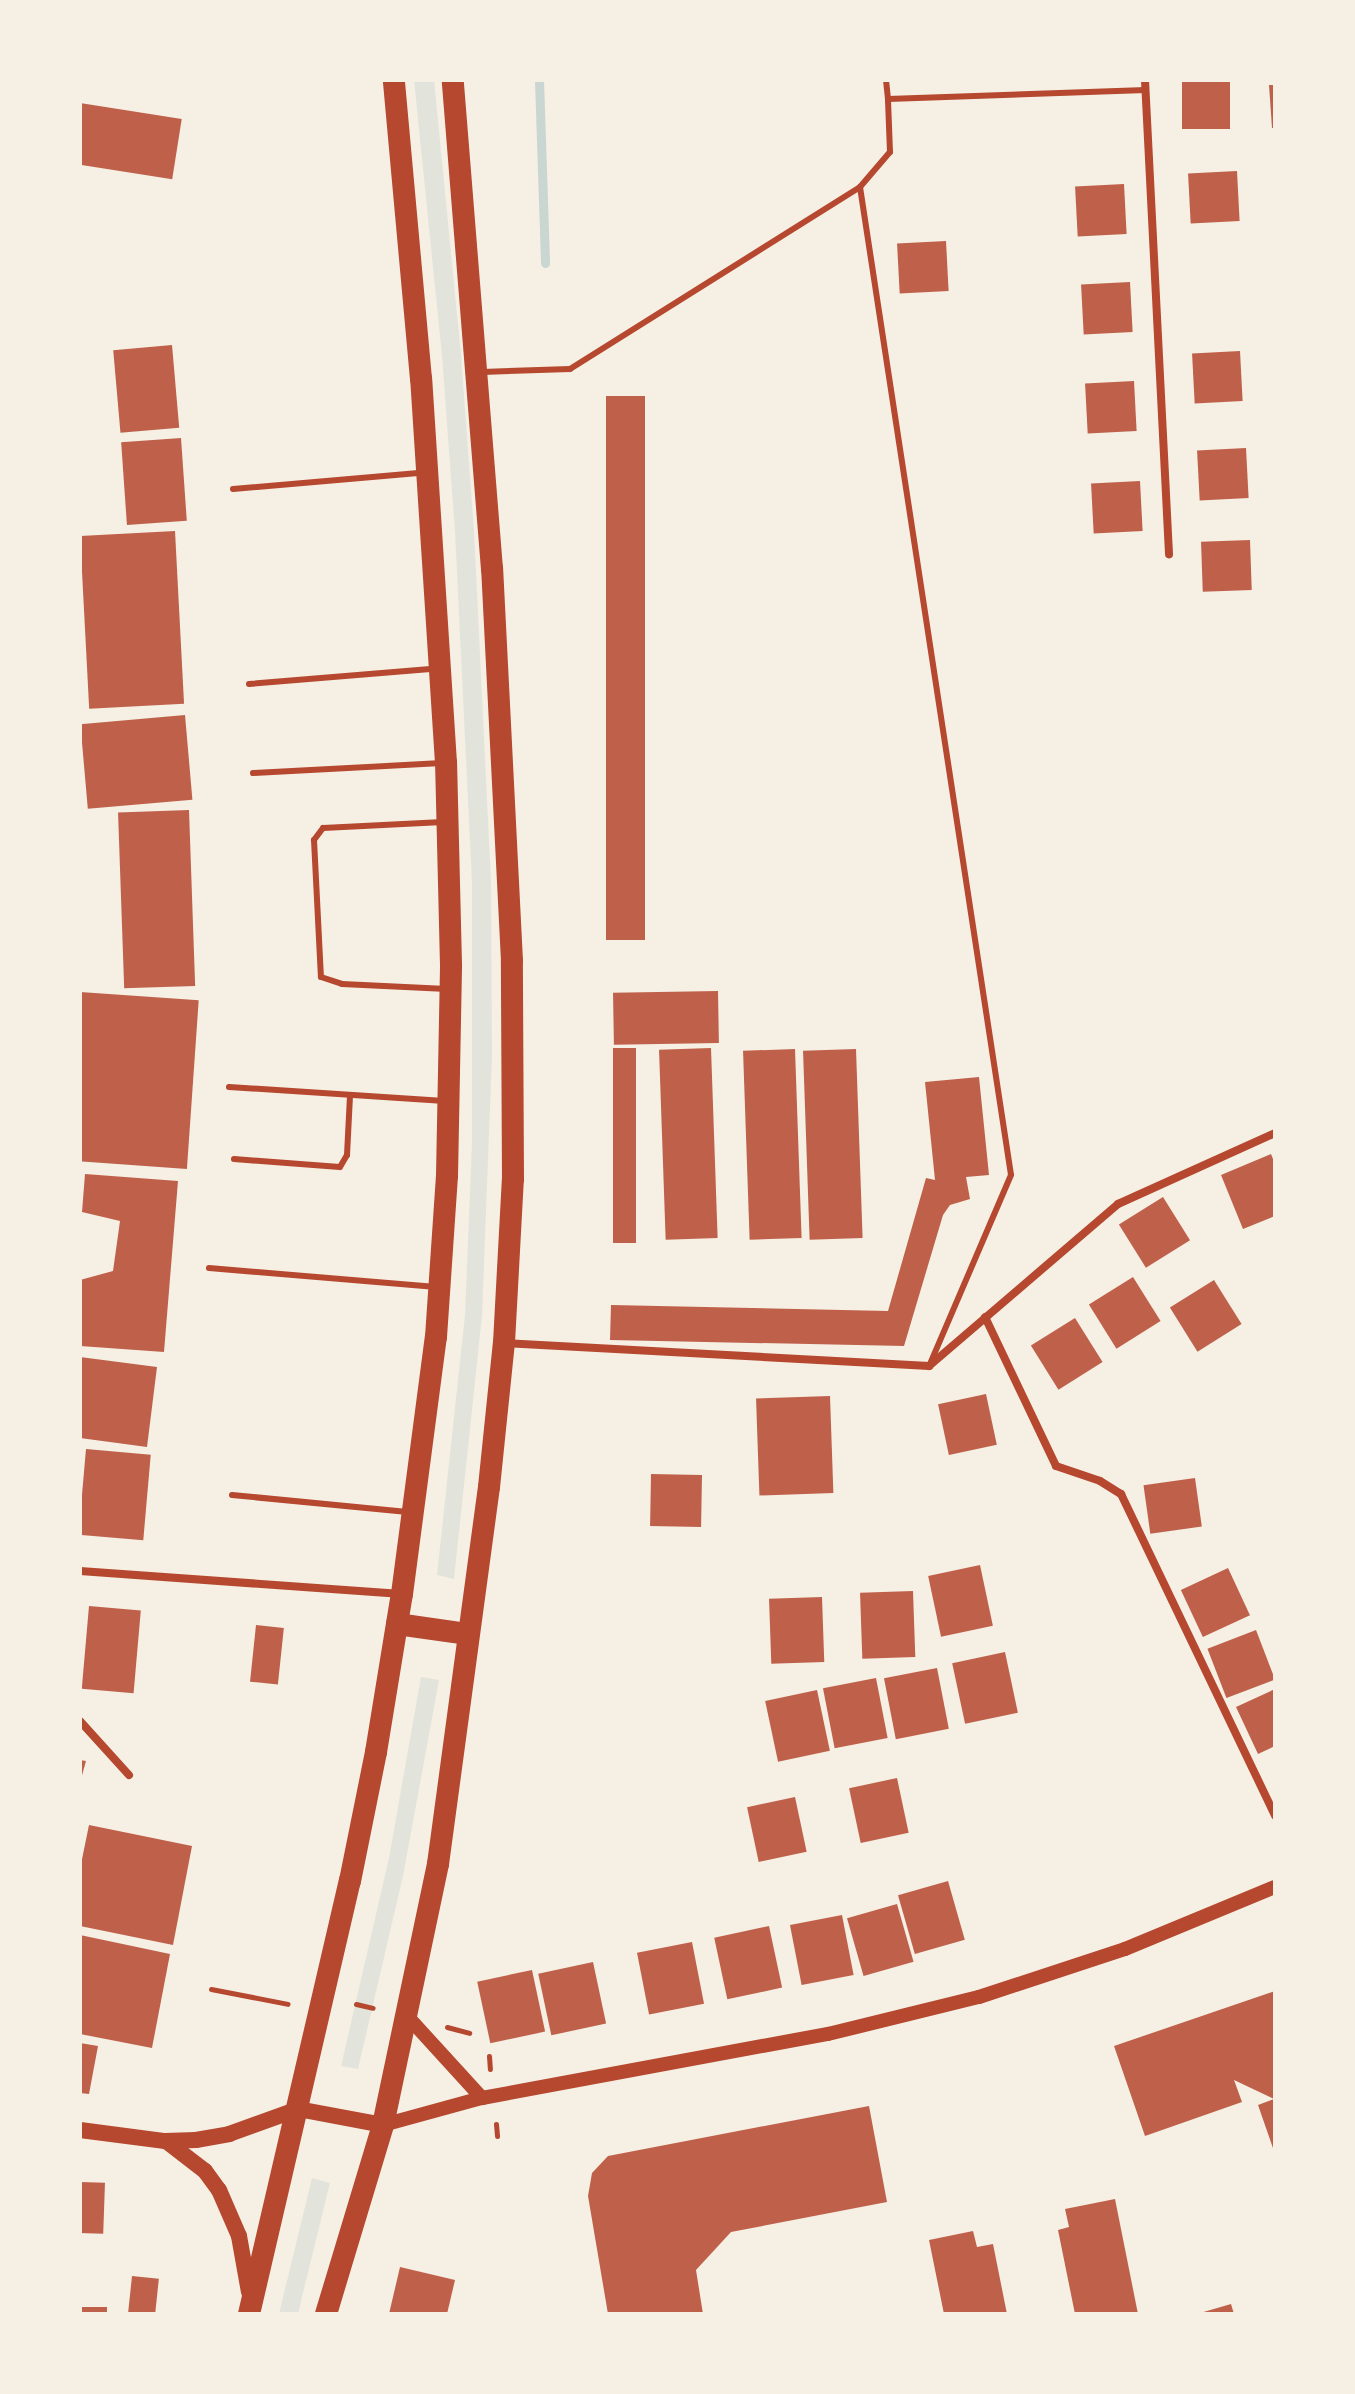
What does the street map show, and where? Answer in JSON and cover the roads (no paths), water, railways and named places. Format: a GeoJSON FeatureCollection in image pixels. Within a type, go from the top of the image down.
{"type":"FeatureCollection","features":[{"type":"Feature","properties":{"kind":"highway"},"geometry":{"type":"LineString","coordinates":[[249,2314],[353,1866],[402,1594],[439,1287],[449,1102],[446,763],[428,473],[394,80]]}},
{"type":"Feature","properties":{"kind":"highway"},"geometry":{"type":"LineString","coordinates":[[326,2314],[383,2125],[438,1864],[504,1343],[513,1179],[512,961],[492,569],[453,80]]}},
{"type":"Feature","properties":{"kind":"highway"},"geometry":{"type":"LineString","coordinates":[[397,1624],[468,1634]]}},
{"type":"Feature","properties":{"kind":"main road"},"geometry":{"type":"LineString","coordinates":[[80,2130],[165,2141],[229,2134],[298,2109],[383,2125]]}},
{"type":"Feature","properties":{"kind":"main road"},"geometry":{"type":"LineString","coordinates":[[165,2141],[205,2171],[230,2210],[246,2261],[249,2314]]}},
{"type":"Feature","properties":{"kind":"street"},"geometry":{"type":"LineString","coordinates":[[1145,80],[1169,554]]}},
{"type":"Feature","properties":{"kind":"street"},"geometry":{"type":"LineString","coordinates":[[504,1343],[929,1366],[1118,1204],[1275,1133]]}},
{"type":"Feature","properties":{"kind":"street"},"geometry":{"type":"LineString","coordinates":[[985,1317],[1056,1466],[1100,1481],[1121,1494],[1275,1816]]}},
{"type":"Feature","properties":{"kind":"street"},"geometry":{"type":"LineString","coordinates":[[80,1571],[402,1594]]}},
{"type":"Feature","properties":{"kind":"street"},"geometry":{"type":"LineString","coordinates":[[80,1721],[129,1775]]}},
{"type":"Feature","properties":{"kind":"street"},"geometry":{"type":"LineString","coordinates":[[383,2125],[482,2098],[828,2034],[979,1997],[1125,1949],[1275,1887]]}},
{"type":"Feature","properties":{"kind":"street"},"geometry":{"type":"LineString","coordinates":[[408,2017],[482,2098]]}},
{"type":"Feature","properties":{"kind":"lane"},"geometry":{"type":"LineString","coordinates":[[478,372],[570,369],[860,187],[890,152],[886,80]]}},
{"type":"Feature","properties":{"kind":"lane"},"geometry":{"type":"LineString","coordinates":[[888,99],[1146,90]]}},
{"type":"Feature","properties":{"kind":"lane"},"geometry":{"type":"LineString","coordinates":[[860,187],[1011,1175],[929,1366]]}},
{"type":"Feature","properties":{"kind":"lane"},"geometry":{"type":"LineString","coordinates":[[233,489],[428,473]]}},
{"type":"Feature","properties":{"kind":"lane"},"geometry":{"type":"LineString","coordinates":[[249,684],[441,669]]}},
{"type":"Feature","properties":{"kind":"lane"},"geometry":{"type":"LineString","coordinates":[[253,773],[446,763]]}},
{"type":"Feature","properties":{"kind":"lane"},"geometry":{"type":"LineString","coordinates":[[447,822],[323,828],[314,840],[321,977],[342,984],[450,989]]}},
{"type":"Feature","properties":{"kind":"lane"},"geometry":{"type":"LineString","coordinates":[[229,1087],[449,1102]]}},
{"type":"Feature","properties":{"kind":"lane"},"geometry":{"type":"LineString","coordinates":[[234,1159],[340,1167],[347,1155],[350,1095]]}},
{"type":"Feature","properties":{"kind":"lane"},"geometry":{"type":"LineString","coordinates":[[209,1268],[439,1287]]}},
{"type":"Feature","properties":{"kind":"lane"},"geometry":{"type":"LineString","coordinates":[[232,1495],[413,1512]]}},
{"type":"Feature","properties":{"kind":"waterway"},"geometry":{"type":"LineString","coordinates":[[539,80],[545,263]]}}]}
